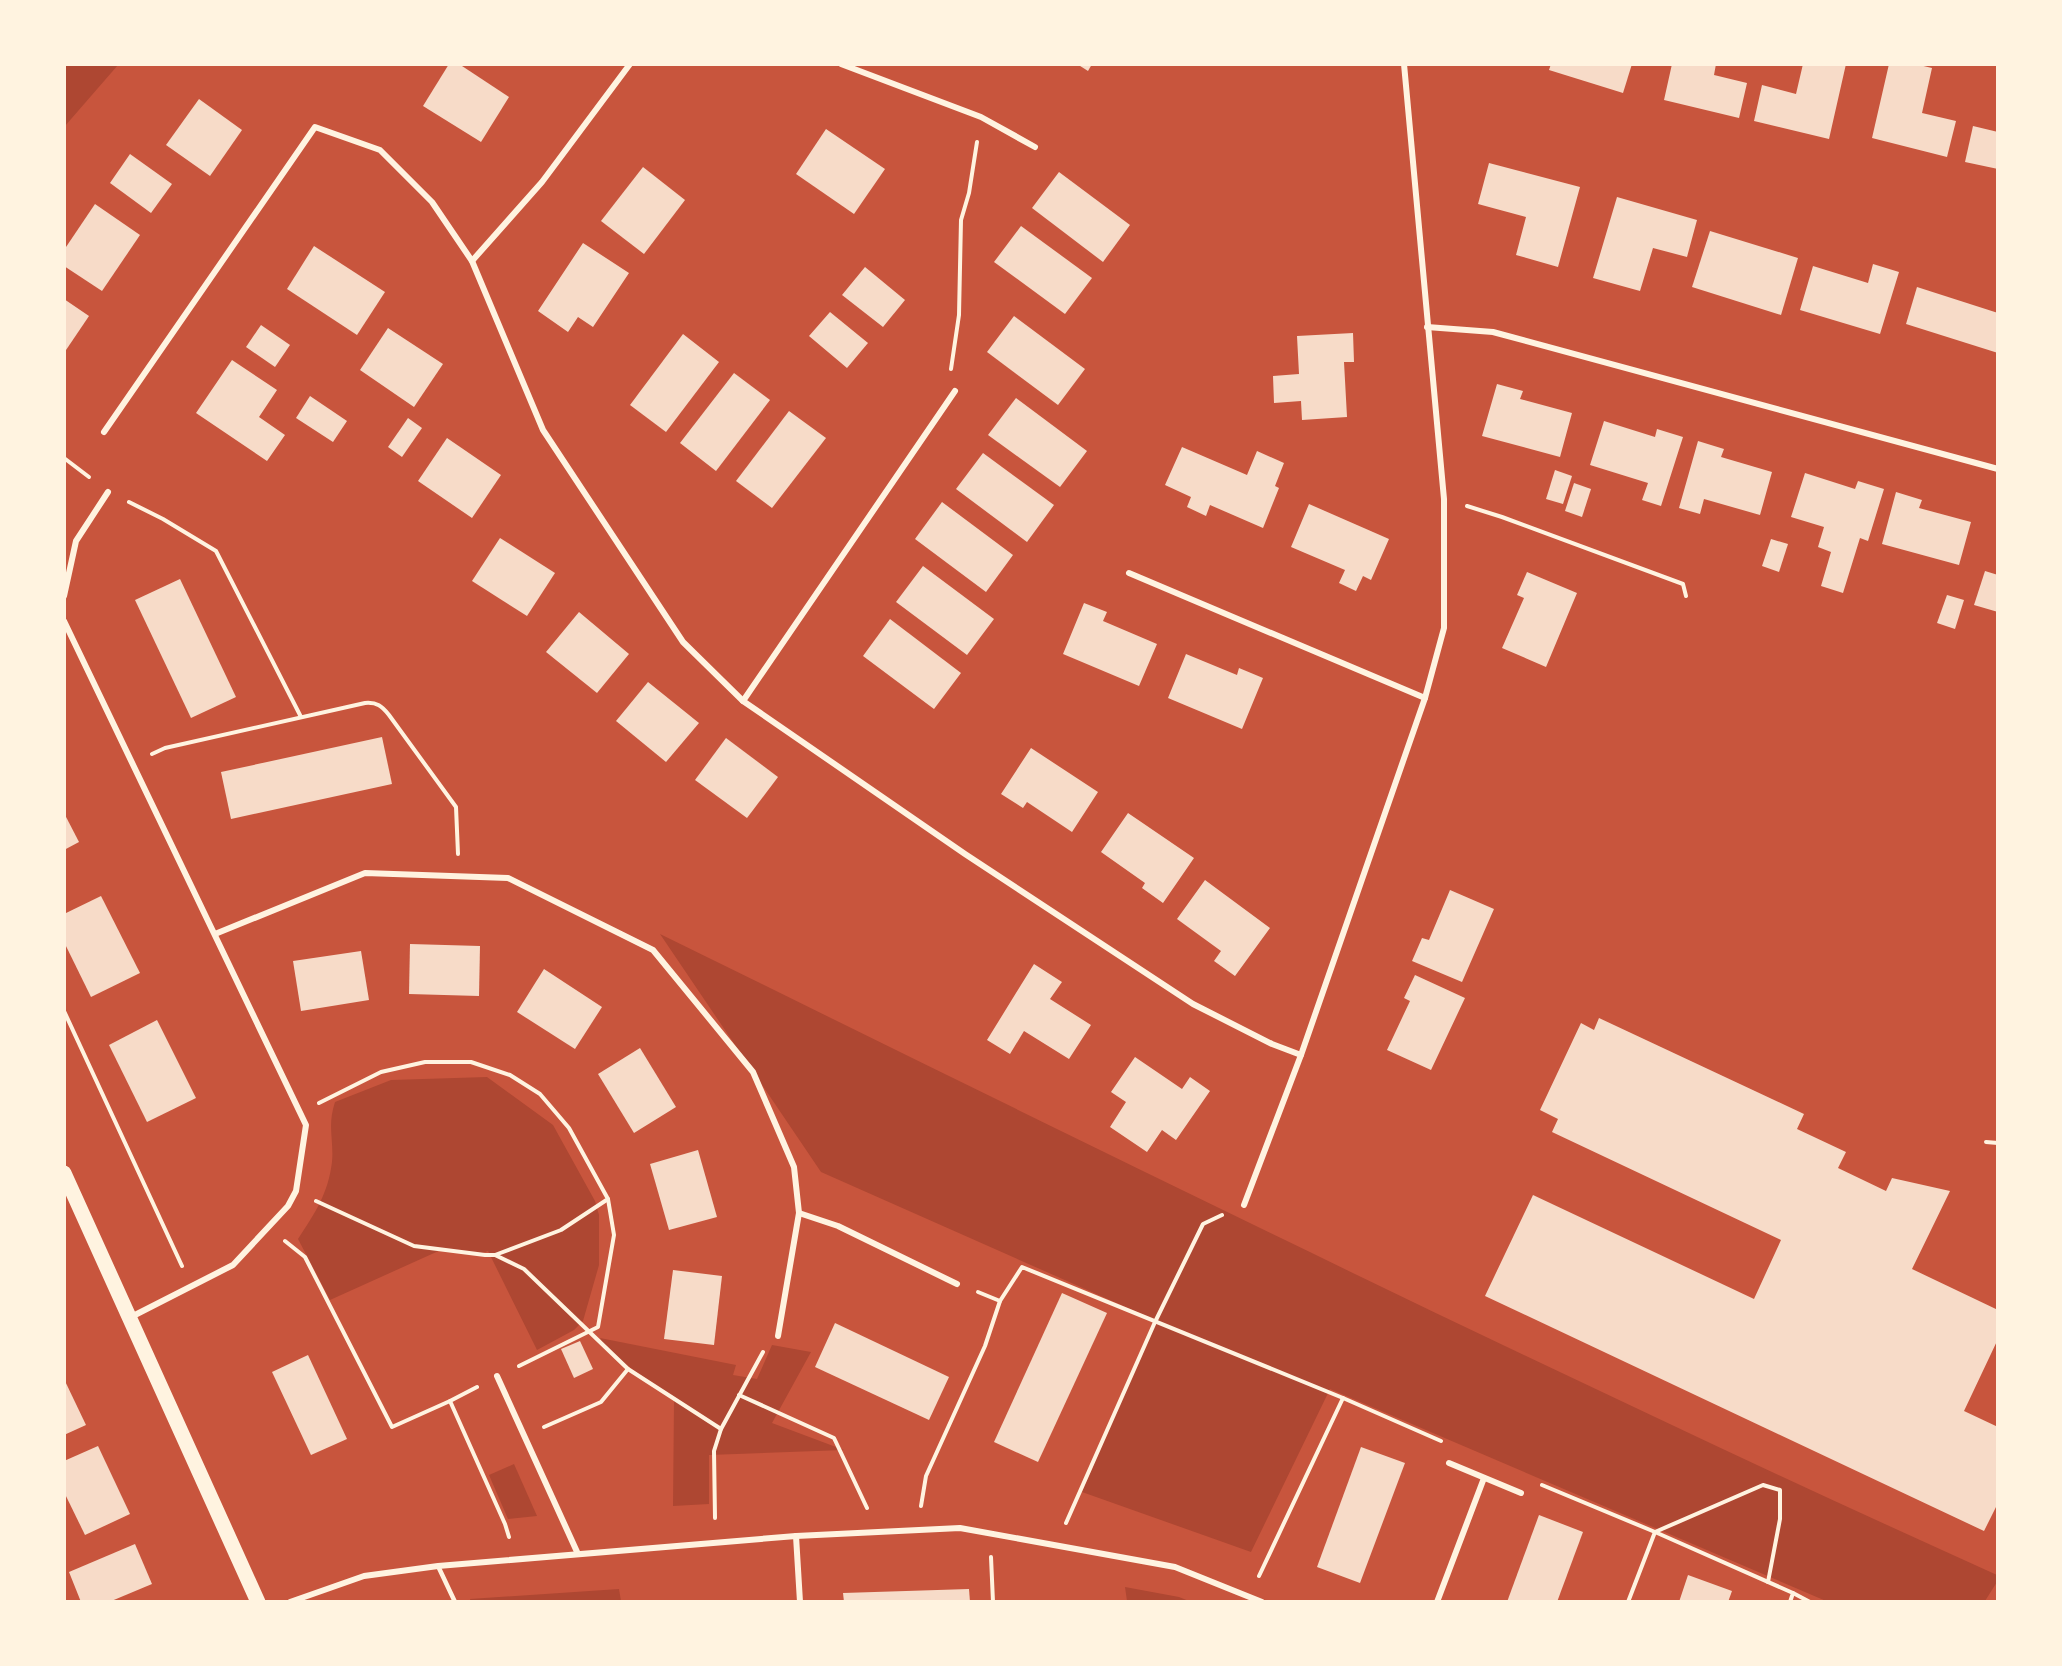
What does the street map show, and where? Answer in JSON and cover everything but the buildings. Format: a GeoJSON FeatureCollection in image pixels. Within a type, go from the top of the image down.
{"type":"FeatureCollection","features":[{"type":"Feature","properties":{"kind":"main road"},"geometry":{"type":"LineString","coordinates":[[64,1173],[258,1602]]}},
{"type":"Feature","properties":{"kind":"street"},"geometry":{"type":"LineString","coordinates":[[472,261],[542,182],[630,64]]}},
{"type":"Feature","properties":{"kind":"street"},"geometry":{"type":"LineString","coordinates":[[841,64],[981,117],[1035,147]]}},
{"type":"Feature","properties":{"kind":"street"},"geometry":{"type":"LineString","coordinates":[[1244,1204],[1300,1055],[1425,698],[1444,628],[1444,499],[1404,64]]}},
{"type":"Feature","properties":{"kind":"street"},"geometry":{"type":"LineString","coordinates":[[104,432],[315,127],[380,150],[432,201],[472,261],[543,429],[683,642],[743,701],[965,854],[1193,1004],[1272,1044],[1300,1055]]}},
{"type":"Feature","properties":{"kind":"street"},"geometry":{"type":"LineString","coordinates":[[1427,327],[1493,332],[1998,470]]}},
{"type":"Feature","properties":{"kind":"street"},"geometry":{"type":"LineString","coordinates":[[743,701],[955,391]]}},
{"type":"Feature","properties":{"kind":"street"},"geometry":{"type":"LineString","coordinates":[[64,596],[76,541],[108,492]]}},
{"type":"Feature","properties":{"kind":"street"},"geometry":{"type":"LineString","coordinates":[[1129,573],[1425,698]]}},
{"type":"Feature","properties":{"kind":"street"},"geometry":{"type":"LineString","coordinates":[[64,621],[306,1125],[296,1191],[288,1206],[233,1265],[131,1317]]}},
{"type":"Feature","properties":{"kind":"street"},"geometry":{"type":"LineString","coordinates":[[215,934],[365,873],[508,878],[653,950],[753,1072],[794,1167],[799,1213],[778,1336]]}},
{"type":"Feature","properties":{"kind":"street"},"geometry":{"type":"LineString","coordinates":[[799,1213],[837,1226],[957,1284]]}},
{"type":"Feature","properties":{"kind":"street"},"geometry":{"type":"LineString","coordinates":[[497,1376],[578,1554]]}},
{"type":"Feature","properties":{"kind":"street"},"geometry":{"type":"LineString","coordinates":[[1449,1463],[1521,1493]]}},
{"type":"Feature","properties":{"kind":"street"},"geometry":{"type":"LineString","coordinates":[[1437,1602],[1484,1478]]}},
{"type":"Feature","properties":{"kind":"street"},"geometry":{"type":"LineString","coordinates":[[290,1602],[364,1575],[438,1566],[796,1536],[960,1528],[1174,1567],[1262,1602]]}},
{"type":"Feature","properties":{"kind":"street"},"geometry":{"type":"LineString","coordinates":[[796,1536],[800,1602]]}},
{"type":"Feature","properties":{"kind":"lane"},"geometry":{"type":"LineString","coordinates":[[438,1566],[455,1602]]}},
{"type":"Feature","properties":{"kind":"path"},"geometry":{"type":"LineString","coordinates":[[955,391],[951,371],[959,315],[961,220],[969,193],[981,117]]}},
{"type":"Feature","properties":{"kind":"path"},"geometry":{"type":"LineString","coordinates":[[64,458],[108,492],[164,519],[216,550],[301,717]]}},
{"type":"Feature","properties":{"kind":"path"},"geometry":{"type":"LineString","coordinates":[[1444,499],[1502,517],[1683,584],[1686,596]]}},
{"type":"Feature","properties":{"kind":"path"},"geometry":{"type":"LineString","coordinates":[[132,764],[165,748],[375,702],[383,707],[456,807],[459,877]]}},
{"type":"Feature","properties":{"kind":"path"},"geometry":{"type":"LineString","coordinates":[[64,1011],[192,1287]]}},
{"type":"Feature","properties":{"kind":"path"},"geometry":{"type":"LineString","coordinates":[[268,1227],[305,1257],[392,1427],[450,1401],[598,1327],[614,1235],[608,1199],[569,1128],[540,1094],[510,1075],[471,1062],[425,1062],[381,1071],[300,1113]]}},
{"type":"Feature","properties":{"kind":"path"},"geometry":{"type":"LineString","coordinates":[[1986,1142],[1998,1143]]}},
{"type":"Feature","properties":{"kind":"path"},"geometry":{"type":"LineString","coordinates":[[296,1191],[414,1246],[495,1255],[524,1269],[628,1369],[721,1429]]}},
{"type":"Feature","properties":{"kind":"path"},"geometry":{"type":"LineString","coordinates":[[495,1255],[561,1230],[608,1199]]}},
{"type":"Feature","properties":{"kind":"path"},"geometry":{"type":"LineString","coordinates":[[1056,1545],[1155,1322],[1203,1224],[1244,1204]]}},
{"type":"Feature","properties":{"kind":"path"},"geometry":{"type":"LineString","coordinates":[[917,1530],[926,1476],[985,1346],[1000,1301],[1022,1267],[1441,1440],[1449,1463]]}},
{"type":"Feature","properties":{"kind":"path"},"geometry":{"type":"LineString","coordinates":[[716,1542],[714,1451],[721,1429],[759,1356],[778,1336]]}},
{"type":"Feature","properties":{"kind":"path"},"geometry":{"type":"LineString","coordinates":[[525,1435],[601,1402],[628,1369]]}},
{"type":"Feature","properties":{"kind":"path"},"geometry":{"type":"LineString","coordinates":[[739,1395],[834,1438],[879,1532]]}},
{"type":"Feature","properties":{"kind":"path"},"geometry":{"type":"LineString","coordinates":[[1249,1596],[1343,1398]]}},
{"type":"Feature","properties":{"kind":"path"},"geometry":{"type":"LineString","coordinates":[[450,1401],[505,1524],[515,1559]]}},
{"type":"Feature","properties":{"kind":"path"},"geometry":{"type":"LineString","coordinates":[[1521,1493],[1542,1485],[1655,1532],[1810,1602]]}},
{"type":"Feature","properties":{"kind":"path"},"geometry":{"type":"LineString","coordinates":[[1628,1602],[1655,1532],[1763,1485],[1779,1490],[1780,1519],[1768,1582]]}},
{"type":"Feature","properties":{"kind":"path"},"geometry":{"type":"LineString","coordinates":[[990,1533],[993,1602]]}},
{"type":"Feature","properties":{"kind":"path"},"geometry":{"type":"LineString","coordinates":[[1790,1602],[1793,1593]]}},
{"type":"Feature","properties":{"kind":"shaded area"},"geometry":{"type":"Polygon","coordinates":[[[64,65],[118,65],[65,126],[64,65]]]}},
{"type":"Feature","properties":{"kind":"shaded area"},"geometry":{"type":"Polygon","coordinates":[[[660,934],[1493,1340],[1997,1575],[1997,1582],[1985,1601],[1826,1601],[1330,1389],[1251,1552],[1082,1492],[1155,1320],[821,1172],[660,934]]]}},
{"type":"Feature","properties":{"kind":"shaded area"},"geometry":{"type":"Polygon","coordinates":[[[487,1077],[553,1125],[595,1201],[599,1215],[599,1265],[583,1321],[574,1330],[537,1350],[488,1251],[480,1254],[443,1249],[330,1300],[298,1239],[324,1194],[330,1173],[331,1126],[335,1102],[391,1080],[487,1077]]]}},
{"type":"Feature","properties":{"kind":"shaded area"},"geometry":{"type":"Polygon","coordinates":[[[600,1338],[736,1365],[733,1375],[757,1379],[772,1345],[811,1352],[772,1423],[844,1450],[709,1455],[709,1504],[673,1506],[674,1401],[606,1349],[600,1338]]]}},
{"type":"Feature","properties":{"kind":"shaded area"},"geometry":{"type":"Polygon","coordinates":[[[514,1464],[537,1516],[508,1519],[489,1475],[514,1464]]]}},
{"type":"Feature","properties":{"kind":"shaded area"},"geometry":{"type":"Polygon","coordinates":[[[1125,1587],[1179,1597],[1189,1601],[1127,1601],[1125,1587]]]}},
{"type":"Feature","properties":{"kind":"shaded area"},"geometry":{"type":"Polygon","coordinates":[[[619,1589],[621,1601],[471,1602],[470,1599],[619,1589]]]}}]}
